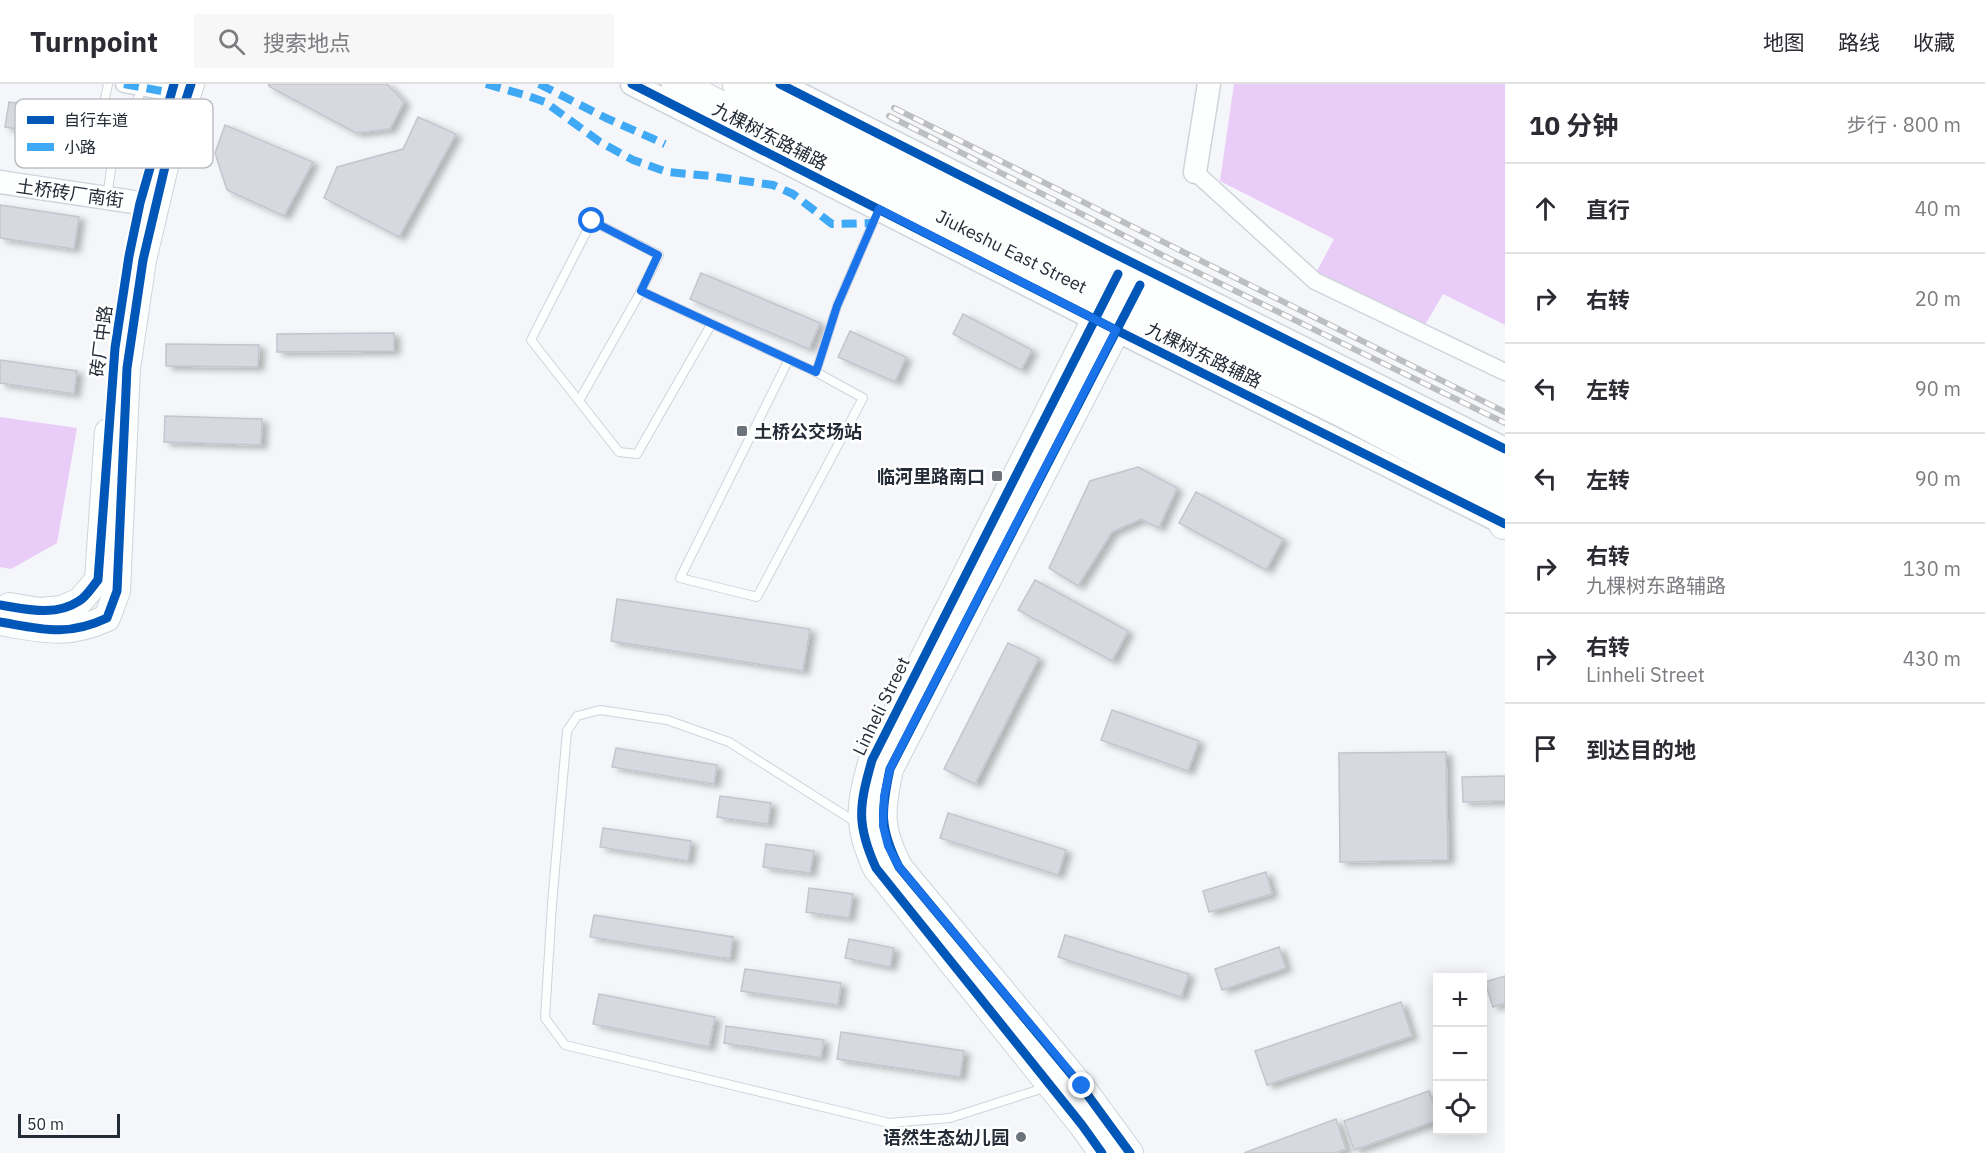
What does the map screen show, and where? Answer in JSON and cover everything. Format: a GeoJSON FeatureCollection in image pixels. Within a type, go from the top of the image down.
{"type":"FeatureCollection","features":[{"type":"Feature","properties":{"kind":"highway","name":"Jiukeshu East Street"},"geometry":{"type":"LineString","coordinates":[[677,84],[755,123],[893,184],[1117,302],[1306,371],[1502,501]]}},
{"type":"Feature","properties":{"kind":"highway","name":"Jiukeshu East Street"},"geometry":{"type":"LineString","coordinates":[[738,84],[835,131],[893,184]]}},
{"type":"Feature","properties":{"kind":"highway"},"geometry":{"type":"LineString","coordinates":[[813,101],[835,131]]}},
{"type":"Feature","properties":{"kind":"highway"},"geometry":{"type":"LineString","coordinates":[[755,123],[777,150],[795,167]]}},
{"type":"Feature","properties":{"kind":"main road","name":"砖厂中路"},"geometry":{"type":"LineString","coordinates":[[0,605],[40,611],[63,609],[80,601],[98,580],[115,348],[129,256],[140,203],[152,168]]}},
{"type":"Feature","properties":{"kind":"main road","name":"砖厂中路"},"geometry":{"type":"LineString","coordinates":[[0,622],[57,631],[90,626],[107,618],[117,591],[128,368],[143,260],[165,168]]}},
{"type":"Feature","properties":{"kind":"main road","name":"Linheli Street"},"geometry":{"type":"LineString","coordinates":[[1102,1153],[876,868],[866,846],[861,825],[863,793],[872,760],[1117,302]]}},
{"type":"Feature","properties":{"kind":"main road","name":"Linheli Street"},"geometry":{"type":"LineString","coordinates":[[1117,302],[890,769],[884,796],[883,826],[888,846],[899,867],[1082,1086],[1130,1153]]}},
{"type":"Feature","properties":{"kind":"street"},"geometry":{"type":"LineString","coordinates":[[124,84],[179,87]]}},
{"type":"Feature","properties":{"kind":"street","name":"九棵树东路辅路"},"geometry":{"type":"LineString","coordinates":[[632,84],[795,167],[893,184],[1502,501]]}},
{"type":"Feature","properties":{"kind":"street"},"geometry":{"type":"LineString","coordinates":[[780,84],[1505,448]]}},
{"type":"Feature","properties":{"kind":"street"},"geometry":{"type":"LineString","coordinates":[[1209,84],[1195,172],[1315,280],[1505,372]]}},
{"type":"Feature","properties":{"kind":"street","name":"土桥砖厂南街"},"geometry":{"type":"LineString","coordinates":[[0,182],[140,203]]}},
{"type":"Feature","properties":{"kind":"lane"},"geometry":{"type":"LineString","coordinates":[[105,99],[108,84]]}},
{"type":"Feature","properties":{"kind":"lane"},"geometry":{"type":"LineString","coordinates":[[137,99],[144,85]]}},
{"type":"Feature","properties":{"kind":"lane"},"geometry":{"type":"LineString","coordinates":[[107,198],[111,168]]}},
{"type":"Feature","properties":{"kind":"lane"},"geometry":{"type":"LineString","coordinates":[[816,372],[837,306],[893,184]]}},
{"type":"Feature","properties":{"kind":"lane"},"geometry":{"type":"LineString","coordinates":[[579,401],[641,291],[658,255],[592,221],[531,340],[619,452],[637,454],[712,322]]}},
{"type":"Feature","properties":{"kind":"lane"},"geometry":{"type":"LineString","coordinates":[[641,291],[712,322],[789,359],[816,372],[863,398],[757,597],[680,578],[789,359]]}},
{"type":"Feature","properties":{"kind":"lane"},"geometry":{"type":"LineString","coordinates":[[861,825],[729,742],[667,720],[600,710],[577,716],[567,731],[545,1018],[565,1045],[889,1123],[950,1118],[1050,1086]]}},
{"type":"Feature","properties":{"kind":"shaded area"},"geometry":{"type":"Polygon","coordinates":[[[1234,84],[1505,84],[1505,325],[1443,294],[1422,330],[1316,273],[1334,239],[1220,181],[1234,84]]]}},
{"type":"Feature","properties":{"kind":"shaded area"},"geometry":{"type":"Polygon","coordinates":[[[0,417],[77,428],[57,543],[11,569],[0,567],[0,417]]]}},
{"type":"Feature","properties":{"kind":"building"},"geometry":{"type":"Polygon","coordinates":[[[268,84],[387,84],[404,102],[390,129],[356,133],[268,84]]]}},
{"type":"Feature","properties":{"kind":"building"},"geometry":{"type":"Polygon","coordinates":[[[9,102],[15,103],[15,128],[5,127],[9,102]]]}},
{"type":"Feature","properties":{"kind":"building"},"geometry":{"type":"Polygon","coordinates":[[[418,117],[456,134],[399,237],[324,198],[337,167],[403,149],[418,117]]]}},
{"type":"Feature","properties":{"kind":"building"},"geometry":{"type":"Polygon","coordinates":[[[225,125],[313,162],[284,216],[227,190],[215,153],[225,125]]]}},
{"type":"Feature","properties":{"kind":"building"},"geometry":{"type":"Polygon","coordinates":[[[0,205],[79,217],[74,249],[0,238],[0,205]]]}},
{"type":"Feature","properties":{"kind":"building"},"geometry":{"type":"Polygon","coordinates":[[[701,273],[820,323],[809,349],[690,299],[701,273]]]}},
{"type":"Feature","properties":{"kind":"building"},"geometry":{"type":"Polygon","coordinates":[[[963,314],[1032,350],[1021,370],[953,334],[963,314]]]}},
{"type":"Feature","properties":{"kind":"building"},"geometry":{"type":"Polygon","coordinates":[[[850,331],[906,357],[895,382],[838,357],[850,331]]]}},
{"type":"Feature","properties":{"kind":"building"},"geometry":{"type":"Polygon","coordinates":[[[394,333],[394,351],[277,352],[277,334],[394,333]]]}},
{"type":"Feature","properties":{"kind":"building"},"geometry":{"type":"Polygon","coordinates":[[[166,344],[259,345],[258,367],[166,366],[166,344]]]}},
{"type":"Feature","properties":{"kind":"building"},"geometry":{"type":"Polygon","coordinates":[[[0,360],[77,371],[74,394],[0,383],[0,360]]]}},
{"type":"Feature","properties":{"kind":"building"},"geometry":{"type":"Polygon","coordinates":[[[165,416],[262,419],[261,445],[164,442],[165,416]]]}},
{"type":"Feature","properties":{"kind":"building"},"geometry":{"type":"Polygon","coordinates":[[[1138,467],[1177,488],[1159,528],[1141,519],[1112,532],[1078,586],[1049,568],[1090,481],[1138,467]]]}},
{"type":"Feature","properties":{"kind":"building"},"geometry":{"type":"Polygon","coordinates":[[[1196,492],[1283,539],[1266,570],[1179,523],[1196,492]]]}},
{"type":"Feature","properties":{"kind":"building"},"geometry":{"type":"Polygon","coordinates":[[[1035,580],[1128,631],[1112,661],[1018,610],[1035,580]]]}},
{"type":"Feature","properties":{"kind":"building"},"geometry":{"type":"Polygon","coordinates":[[[617,599],[810,629],[803,671],[611,641],[617,599]]]}},
{"type":"Feature","properties":{"kind":"building"},"geometry":{"type":"Polygon","coordinates":[[[1008,643],[1039,658],[975,784],[944,769],[1008,643]]]}},
{"type":"Feature","properties":{"kind":"building"},"geometry":{"type":"Polygon","coordinates":[[[1112,710],[1199,741],[1188,771],[1101,740],[1112,710]]]}},
{"type":"Feature","properties":{"kind":"building"},"geometry":{"type":"Polygon","coordinates":[[[616,748],[717,765],[714,784],[612,767],[616,748]]]}},
{"type":"Feature","properties":{"kind":"building"},"geometry":{"type":"Polygon","coordinates":[[[1446,752],[1448,860],[1340,862],[1339,753],[1446,752]]]}},
{"type":"Feature","properties":{"kind":"building"},"geometry":{"type":"Polygon","coordinates":[[[1505,776],[1505,801],[1463,802],[1462,777],[1505,776]]]}},
{"type":"Feature","properties":{"kind":"building"},"geometry":{"type":"Polygon","coordinates":[[[720,796],[771,803],[768,824],[717,817],[720,796]]]}},
{"type":"Feature","properties":{"kind":"building"},"geometry":{"type":"Polygon","coordinates":[[[948,813],[1066,850],[1058,875],[940,838],[948,813]]]}},
{"type":"Feature","properties":{"kind":"building"},"geometry":{"type":"Polygon","coordinates":[[[603,828],[691,841],[688,861],[600,847],[603,828]]]}},
{"type":"Feature","properties":{"kind":"building"},"geometry":{"type":"Polygon","coordinates":[[[766,844],[814,851],[810,873],[763,867],[766,844]]]}},
{"type":"Feature","properties":{"kind":"building"},"geometry":{"type":"Polygon","coordinates":[[[1266,872],[1272,894],[1209,912],[1203,891],[1266,872]]]}},
{"type":"Feature","properties":{"kind":"building"},"geometry":{"type":"Polygon","coordinates":[[[809,888],[853,894],[849,918],[806,912],[809,888]]]}},
{"type":"Feature","properties":{"kind":"building"},"geometry":{"type":"Polygon","coordinates":[[[594,915],[733,937],[730,959],[590,937],[594,915]]]}},
{"type":"Feature","properties":{"kind":"building"},"geometry":{"type":"Polygon","coordinates":[[[1065,935],[1189,974],[1181,997],[1058,957],[1065,935]]]}},
{"type":"Feature","properties":{"kind":"building"},"geometry":{"type":"Polygon","coordinates":[[[849,939],[894,948],[890,967],[845,958],[849,939]]]}},
{"type":"Feature","properties":{"kind":"building"},"geometry":{"type":"Polygon","coordinates":[[[1279,947],[1286,968],[1222,990],[1215,969],[1279,947]]]}},
{"type":"Feature","properties":{"kind":"building"},"geometry":{"type":"Polygon","coordinates":[[[745,969],[841,983],[838,1005],[741,991],[745,969]]]}},
{"type":"Feature","properties":{"kind":"building"},"geometry":{"type":"Polygon","coordinates":[[[1505,976],[1505,1003],[1493,1007],[1487,981],[1505,976]]]}},
{"type":"Feature","properties":{"kind":"building"},"geometry":{"type":"Polygon","coordinates":[[[599,994],[715,1017],[709,1047],[593,1024],[599,994]]]}},
{"type":"Feature","properties":{"kind":"building"},"geometry":{"type":"Polygon","coordinates":[[[1401,1002],[1412,1036],[1267,1085],[1255,1051],[1401,1002]]]}},
{"type":"Feature","properties":{"kind":"building"},"geometry":{"type":"Polygon","coordinates":[[[726,1026],[824,1040],[821,1058],[724,1043],[726,1026]]]}},
{"type":"Feature","properties":{"kind":"building"},"geometry":{"type":"Polygon","coordinates":[[[841,1032],[964,1051],[960,1077],[837,1059],[841,1032]]]}},
{"type":"Feature","properties":{"kind":"building"},"geometry":{"type":"Polygon","coordinates":[[[1429,1091],[1433,1104],[1433,1122],[1354,1150],[1344,1121],[1429,1091]]]}},
{"type":"Feature","properties":{"kind":"building"},"geometry":{"type":"Polygon","coordinates":[[[1336,1119],[1346,1149],[1335,1153],[1244,1153],[1336,1119]]]}},
{"type":"Feature","properties":{"kind":"railway"},"geometry":{"type":"LineString","coordinates":[[894,108],[1505,412]]}},
{"type":"Feature","properties":{"kind":"railway"},"geometry":{"type":"LineString","coordinates":[[889,116],[1162,255],[1505,423]]}},
{"type":"Feature","properties":{"kind":"marked path"},"geometry":{"type":"LineString","coordinates":[[124,84],[172,93]]}},
{"type":"Feature","properties":{"kind":"marked path"},"geometry":{"type":"LineString","coordinates":[[486,84],[545,102],[600,142],[633,160],[667,172],[773,185],[793,194],[832,224],[872,223]]}},
{"type":"Feature","properties":{"kind":"marked path"},"geometry":{"type":"LineString","coordinates":[[539,84],[606,118],[665,144]]}},
{"type":"Feature","properties":{"kind":"cycle path"},"geometry":{"type":"LineString","coordinates":[[170,99],[174,84]]}},
{"type":"Feature","properties":{"kind":"cycle path"},"geometry":{"type":"LineString","coordinates":[[186,99],[191,84]]}},
{"type":"Feature","properties":{"kind":"cycle path"},"geometry":{"type":"LineString","coordinates":[[632,84],[1116,330],[1505,524]]}},
{"type":"Feature","properties":{"kind":"cycle path"},"geometry":{"type":"LineString","coordinates":[[780,84],[1505,449]]}},
{"type":"Feature","properties":{"kind":"cycle path"},"geometry":{"type":"LineString","coordinates":[[0,605],[30,610],[60,609],[82,599],[98,580],[115,348],[129,256],[150,168]]}},
{"type":"Feature","properties":{"kind":"cycle path"},"geometry":{"type":"LineString","coordinates":[[0,622],[54,630],[79,628],[107,618],[117,591],[127,368],[143,260],[165,168]]}},
{"type":"Feature","properties":{"kind":"cycle path"},"geometry":{"type":"LineString","coordinates":[[1102,1153],[876,868],[865,839],[862,803],[872,760],[1118,274]]}},
{"type":"Feature","properties":{"kind":"cycle path"},"geometry":{"type":"LineString","coordinates":[[1130,1153],[1081,1086],[899,867],[885,830],[884,808],[890,769],[1140,285]]}},
{"type":"Feature","properties":{"kind":"place","name":"土桥公交场站"},"geometry":{"type":"Point","coordinates":[742,431]}},
{"type":"Feature","properties":{"kind":"place","name":"临河里路南口"},"geometry":{"type":"Point","coordinates":[997,476]}},
{"type":"Feature","properties":{"kind":"place","name":"语然生态幼儿园"},"geometry":{"type":"Point","coordinates":[1021,1137]}},
{"type":"Feature","properties":{"kind":"route"},"geometry":{"type":"LineString","coordinates":[[592,221],[658,255],[641,291],[816,372],[837,306],[879,209],[1116,330],[890,769],[884,796],[883,826],[888,846],[899,867],[1082,1086]]}}]}
